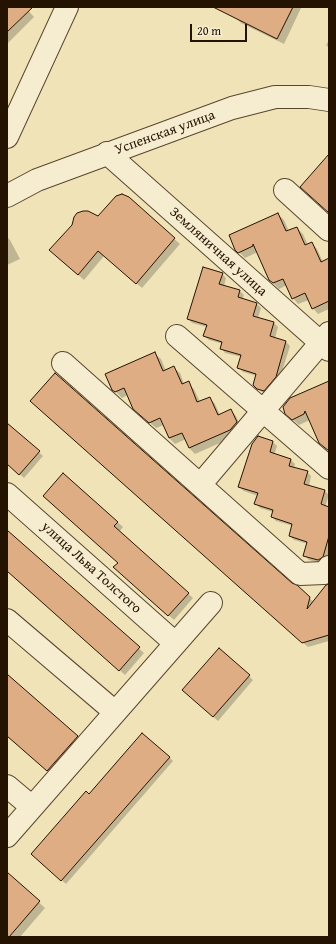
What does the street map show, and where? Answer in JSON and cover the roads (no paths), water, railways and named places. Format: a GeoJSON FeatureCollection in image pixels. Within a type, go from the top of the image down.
{"type":"FeatureCollection","features":[{"type":"Feature","properties":{"kind":"street"},"geometry":{"type":"LineString","coordinates":[[7,137],[67,7]]}},
{"type":"Feature","properties":{"kind":"street","name":"Успенская улица"},"geometry":{"type":"LineString","coordinates":[[7,196],[37,180],[232,108],[275,97],[309,97],[329,100]]}},
{"type":"Feature","properties":{"kind":"street","name":"Земляничная улица"},"geometry":{"type":"LineString","coordinates":[[107,153],[326,342]]}},
{"type":"Feature","properties":{"kind":"street"},"geometry":{"type":"LineString","coordinates":[[285,190],[329,230]]}},
{"type":"Feature","properties":{"kind":"street"},"geometry":{"type":"LineString","coordinates":[[177,336],[329,468]]}},
{"type":"Feature","properties":{"kind":"street"},"geometry":{"type":"LineString","coordinates":[[200,486],[263,411],[326,342]]}},
{"type":"Feature","properties":{"kind":"street"},"geometry":{"type":"LineString","coordinates":[[63,363],[300,574],[324,573],[329,567]]}},
{"type":"Feature","properties":{"kind":"street","name":"улица Льва Толстого"},"geometry":{"type":"LineString","coordinates":[[7,494],[175,643]]}},
{"type":"Feature","properties":{"kind":"street"},"geometry":{"type":"LineString","coordinates":[[7,836],[211,603]]}},
{"type":"Feature","properties":{"kind":"street"},"geometry":{"type":"LineString","coordinates":[[7,620],[115,712]]}},
{"type":"Feature","properties":{"kind":"street"},"geometry":{"type":"LineString","coordinates":[[7,786],[32,807]]}}]}
